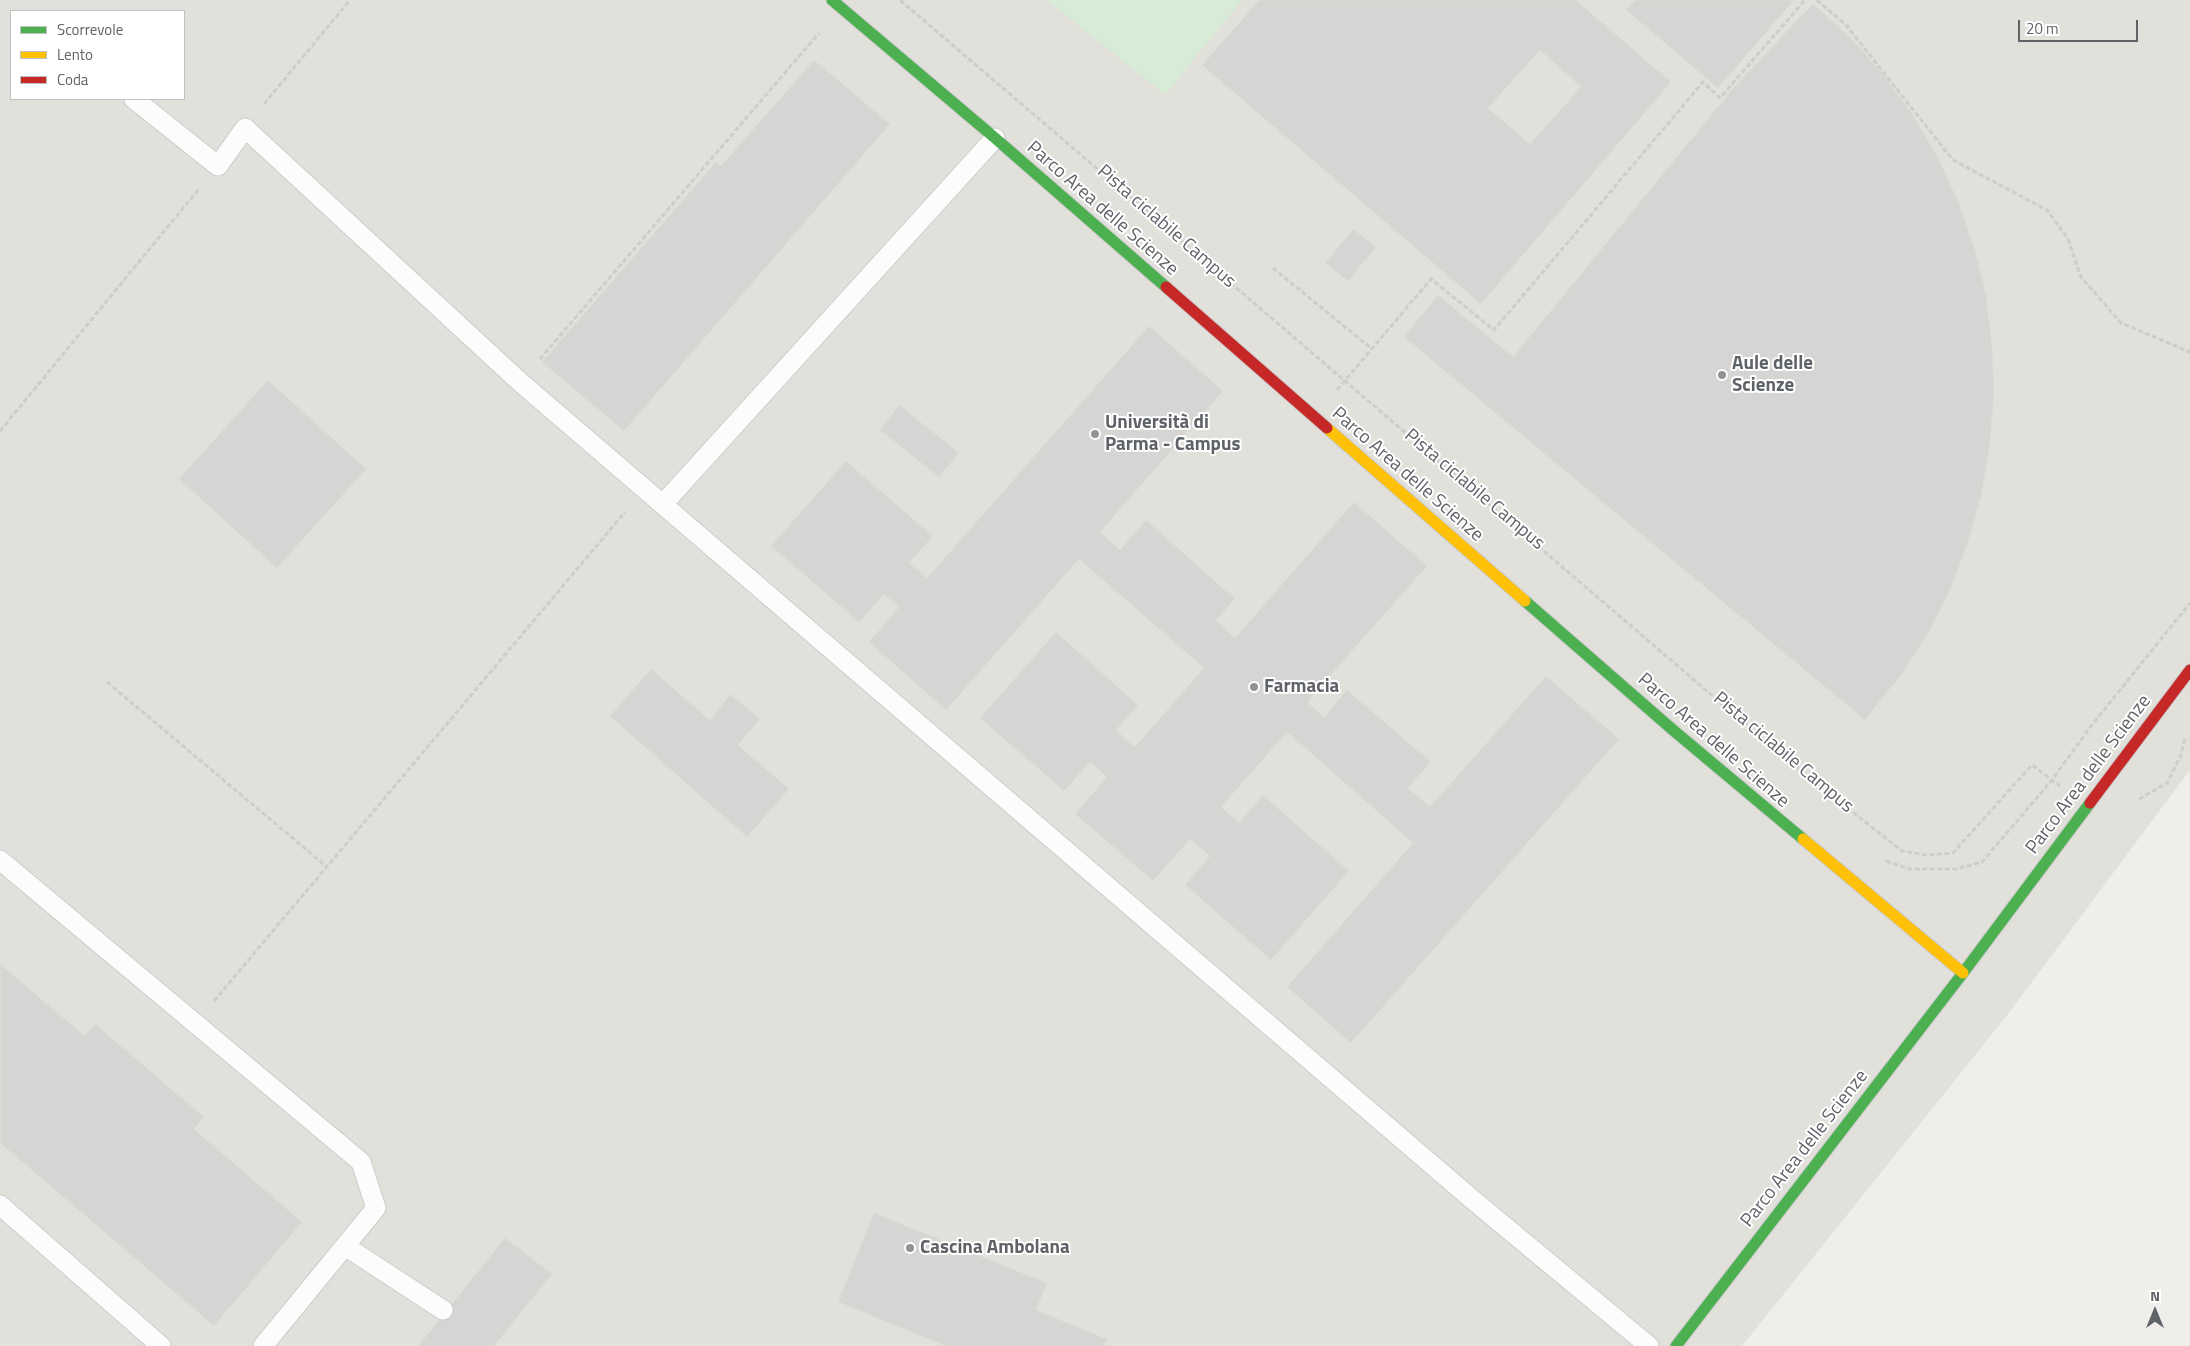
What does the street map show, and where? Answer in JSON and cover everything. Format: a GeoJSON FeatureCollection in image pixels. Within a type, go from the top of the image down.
{"type":"FeatureCollection","features":[{"type":"Feature","properties":{"kind":"street","name":"Parco Area delle Scienze"},"geometry":{"type":"LineString","coordinates":[[832,0],[995,138],[1665,724],[1963,973]]}},
{"type":"Feature","properties":{"kind":"street","name":"Parco Area delle Scienze"},"geometry":{"type":"LineString","coordinates":[[1676,1346],[1963,973],[2190,670]]}},
{"type":"Feature","properties":{"kind":"lane"},"geometry":{"type":"LineString","coordinates":[[135,100],[218,166],[245,128],[520,382],[1473,1200],[1649,1346]]}},
{"type":"Feature","properties":{"kind":"lane"},"geometry":{"type":"LineString","coordinates":[[663,504],[995,138]]}},
{"type":"Feature","properties":{"kind":"lane"},"geometry":{"type":"LineString","coordinates":[[0,860],[361,1162],[376,1208],[263,1346]]}},
{"type":"Feature","properties":{"kind":"lane"},"geometry":{"type":"LineString","coordinates":[[0,1205],[161,1346]]}},
{"type":"Feature","properties":{"kind":"lane"},"geometry":{"type":"LineString","coordinates":[[345,1246],[443,1310]]}},
{"type":"Feature","properties":{"kind":"path"},"geometry":{"type":"LineString","coordinates":[[245,128],[350,0]]}},
{"type":"Feature","properties":{"kind":"path","name":"Pista ciclabile Campus"},"geometry":{"type":"LineString","coordinates":[[900,0],[1797,768],[1902,851],[1926,855],[1953,853],[2032,765],[2052,780]]}},
{"type":"Feature","properties":{"kind":"path"},"geometry":{"type":"LineString","coordinates":[[1335,392],[1431,280],[1494,330],[1703,82],[1720,98],[1805,0]]}},
{"type":"Feature","properties":{"kind":"path"},"geometry":{"type":"LineString","coordinates":[[1816,0],[1846,25],[1953,160],[2047,210],[2068,240],[2081,277],[2121,323],[2190,352]]}},
{"type":"Feature","properties":{"kind":"path"},"geometry":{"type":"LineString","coordinates":[[520,382],[841,8]]}},
{"type":"Feature","properties":{"kind":"path"},"geometry":{"type":"LineString","coordinates":[[0,431],[218,166]]}},
{"type":"Feature","properties":{"kind":"path"},"geometry":{"type":"LineString","coordinates":[[1273,268],[1372,349]]}},
{"type":"Feature","properties":{"kind":"path"},"geometry":{"type":"LineString","coordinates":[[196,1023],[636,499],[643,487]]}},
{"type":"Feature","properties":{"kind":"path"},"geometry":{"type":"LineString","coordinates":[[1883,860],[1910,869],[1956,869],[1982,862],[2052,780],[2091,726],[2190,603]]}},
{"type":"Feature","properties":{"kind":"path"},"geometry":{"type":"LineString","coordinates":[[107,682],[327,867]]}},
{"type":"Feature","properties":{"kind":"shaded area","name":"Università di Parma - Campus"},"geometry":{"type":"Polygon","coordinates":[[[0,0],[2190,0],[2190,770],[2008,1014],[1742,1346],[0,1346],[0,0]]]}},
{"type":"Feature","properties":{"kind":"green space"},"geometry":{"type":"Polygon","coordinates":[[[1047,0],[1242,0],[1165,95],[1047,0]]]}},
{"type":"Feature","properties":{"kind":"building"},"geometry":{"type":"Polygon","coordinates":[[[1259,0],[1576,0],[1671,82],[1481,304],[1202,65],[1259,0]]]}},
{"type":"Feature","properties":{"kind":"building"},"geometry":{"type":"Polygon","coordinates":[[[1635,0],[1794,0],[1718,88],[1626,10],[1635,0]]]}},
{"type":"Feature","properties":{"kind":"building","name":"Aule delle Scienze"},"geometry":{"type":"Polygon","coordinates":[[[1813,4],[1850,37],[1883,74],[1912,114],[1937,156],[1958,201],[1974,247],[1986,295],[1992,345],[1994,394],[1990,443],[1982,492],[1969,539],[1952,586],[1930,630],[1903,672],[1865,720],[1404,337],[1438,295],[1513,357],[1735,86],[1813,4]]]}},
{"type":"Feature","properties":{"kind":"building"},"geometry":{"type":"Polygon","coordinates":[[[1540,50],[1581,87],[1530,144],[1488,108],[1540,50]]]}},
{"type":"Feature","properties":{"kind":"building"},"geometry":{"type":"Polygon","coordinates":[[[814,60],[890,124],[624,431],[542,362],[716,162],[721,166],[814,60]]]}},
{"type":"Feature","properties":{"kind":"building"},"geometry":{"type":"Polygon","coordinates":[[[1353,229],[1376,247],[1348,281],[1325,263],[1353,229]]]}},
{"type":"Feature","properties":{"kind":"building","name":"Farmacia"},"geometry":{"type":"Polygon","coordinates":[[[1149,326],[1223,391],[1100,532],[1120,550],[1146,520],[1235,599],[1216,620],[1235,638],[1354,502],[1427,566],[1307,702],[1324,717],[1347,690],[1431,762],[1408,788],[1430,807],[1546,676],[1619,739],[1351,1043],[1287,987],[1413,843],[1287,732],[1221,807],[1239,823],[1263,795],[1349,871],[1271,960],[1185,885],[1210,856],[1190,839],[1153,881],[1075,814],[1107,777],[1090,762],[1064,791],[980,718],[1056,632],[1138,705],[1116,730],[1135,747],[1204,668],[1079,559],[946,710],[869,642],[899,607],[884,594],[859,622],[771,546],[846,461],[933,536],[909,563],[927,578],[1149,326]]]}},
{"type":"Feature","properties":{"kind":"building"},"geometry":{"type":"Polygon","coordinates":[[[268,380],[366,469],[277,568],[179,479],[268,380]]]}},
{"type":"Feature","properties":{"kind":"building"},"geometry":{"type":"Polygon","coordinates":[[[899,405],[959,453],[939,477],[880,430],[899,405]]]}},
{"type":"Feature","properties":{"kind":"building"},"geometry":{"type":"Polygon","coordinates":[[[651,669],[710,720],[730,694],[760,719],[738,745],[789,789],[747,837],[610,716],[651,669]]]}},
{"type":"Feature","properties":{"kind":"building"},"geometry":{"type":"Polygon","coordinates":[[[0,964],[85,1036],[95,1024],[204,1117],[194,1129],[302,1222],[214,1326],[0,1143],[0,964]]]}},
{"type":"Feature","properties":{"kind":"building","name":"Cascina Ambolana"},"geometry":{"type":"Polygon","coordinates":[[[874,1213],[1047,1283],[1036,1310],[1107,1339],[1104,1346],[946,1346],[838,1302],[874,1213]]]}},
{"type":"Feature","properties":{"kind":"building"},"geometry":{"type":"Polygon","coordinates":[[[505,1238],[552,1274],[494,1346],[418,1346],[505,1238]]]}},
{"type":"Feature","properties":{"kind":"traffic: fast"},"geometry":{"type":"LineString","coordinates":[[832,0],[995,138],[1166,287]]}},
{"type":"Feature","properties":{"kind":"traffic: fast"},"geometry":{"type":"LineString","coordinates":[[1525,601],[1673,730],[1803,839]]}},
{"type":"Feature","properties":{"kind":"traffic: fast"},"geometry":{"type":"LineString","coordinates":[[1676,1346],[1963,973],[2090,803]]}},
{"type":"Feature","properties":{"kind":"traffic: slow"},"geometry":{"type":"LineString","coordinates":[[1327,428],[1525,601]]}},
{"type":"Feature","properties":{"kind":"traffic: slow"},"geometry":{"type":"LineString","coordinates":[[1803,839],[1963,973]]}},
{"type":"Feature","properties":{"kind":"traffic: jam"},"geometry":{"type":"LineString","coordinates":[[1166,287],[1327,428]]}},
{"type":"Feature","properties":{"kind":"traffic: jam"},"geometry":{"type":"LineString","coordinates":[[2090,803],[2190,670]]}},
{"type":"Feature","properties":{"kind":"place","name":"Aule delle Scienze"},"geometry":{"type":"Point","coordinates":[1722,375]}},
{"type":"Feature","properties":{"kind":"place","name":"Università di Parma - Campus"},"geometry":{"type":"Point","coordinates":[1095,434]}},
{"type":"Feature","properties":{"kind":"place","name":"Farmacia"},"geometry":{"type":"Point","coordinates":[1254,687]}},
{"type":"Feature","properties":{"kind":"place","name":"Cascina Ambolana"},"geometry":{"type":"Point","coordinates":[910,1248]}}]}
